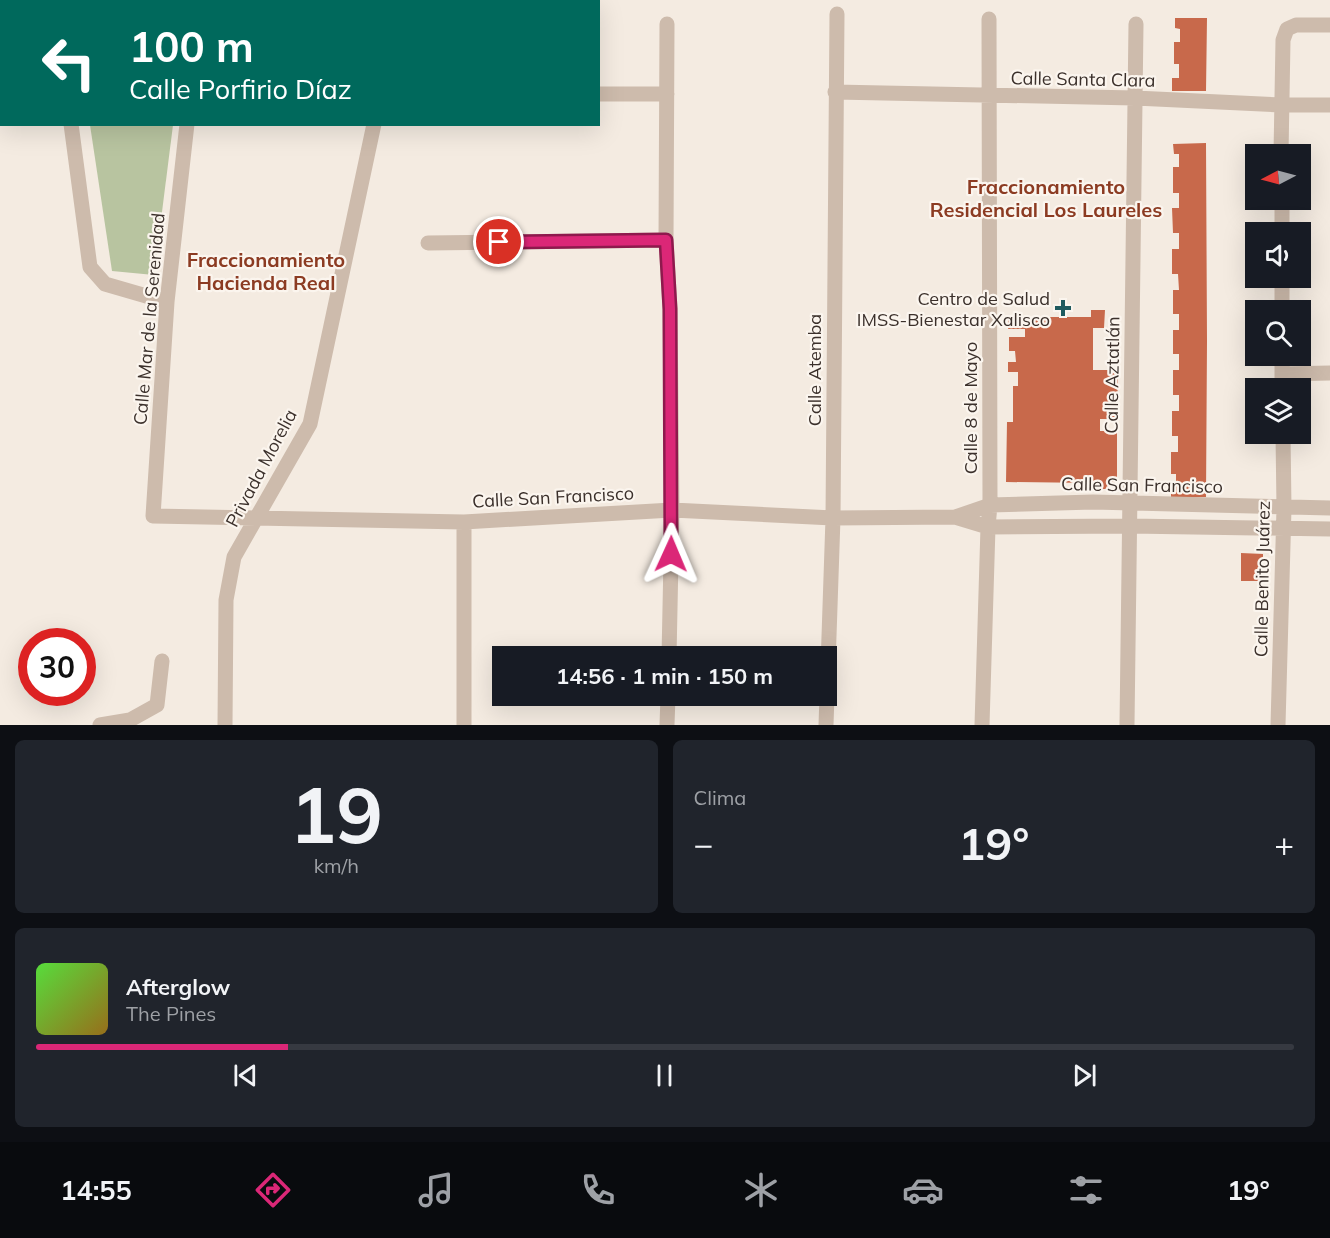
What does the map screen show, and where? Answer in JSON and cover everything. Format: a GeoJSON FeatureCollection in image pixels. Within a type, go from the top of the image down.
{"type":"FeatureCollection","features":[{"type":"Feature","properties":{"kind":"street","name":"Calle Atemba"},"geometry":{"type":"LineString","coordinates":[[826,725],[833,518],[837,14]]}},
{"type":"Feature","properties":{"kind":"street","name":"Calle 8 de Mayo"},"geometry":{"type":"LineString","coordinates":[[982,725],[990,505],[989,19]]}},
{"type":"Feature","properties":{"kind":"street"},"geometry":{"type":"LineString","coordinates":[[667,24],[666,240],[670,309],[672,510],[669,646]]}},
{"type":"Feature","properties":{"kind":"street","name":"Calle Aztatlán"},"geometry":{"type":"LineString","coordinates":[[1127,725],[1136,24]]}},
{"type":"Feature","properties":{"kind":"street"},"geometry":{"type":"LineString","coordinates":[[1281,144],[1283,40],[1287,29],[1296,25],[1330,25]]}},
{"type":"Feature","properties":{"kind":"street","name":"Calle Santa Clara"},"geometry":{"type":"LineString","coordinates":[[835,92],[1135,98],[1330,105]]}},
{"type":"Feature","properties":{"kind":"street"},"geometry":{"type":"LineString","coordinates":[[600,94],[667,94]]}},
{"type":"Feature","properties":{"kind":"street"},"geometry":{"type":"LineString","coordinates":[[72,126],[90,267],[105,284],[167,302]]}},
{"type":"Feature","properties":{"kind":"street","name":"Calle Mar de la Serenidad"},"geometry":{"type":"LineString","coordinates":[[153,516],[167,302],[187,126]]}},
{"type":"Feature","properties":{"kind":"street","name":"Privada Morelia"},"geometry":{"type":"LineString","coordinates":[[225,725],[226,600],[234,558],[310,424],[374,126]]}},
{"type":"Feature","properties":{"kind":"street"},"geometry":{"type":"LineString","coordinates":[[428,243],[666,240]]}},
{"type":"Feature","properties":{"kind":"street"},"geometry":{"type":"LineString","coordinates":[[1300,378],[1330,373]]}},
{"type":"Feature","properties":{"kind":"street","name":"Calle Benito Juárez"},"geometry":{"type":"LineString","coordinates":[[1278,725],[1284,508],[1283,444]]}},
{"type":"Feature","properties":{"kind":"street","name":"Calle San Francisco"},"geometry":{"type":"LineString","coordinates":[[955,517],[990,505],[1092,502],[1330,508]]}},
{"type":"Feature","properties":{"kind":"street","name":"Calle San Francisco"},"geometry":{"type":"LineString","coordinates":[[153,516],[464,522],[672,510],[833,518],[955,517],[988,527],[1130,526],[1330,529]]}},
{"type":"Feature","properties":{"kind":"street"},"geometry":{"type":"LineString","coordinates":[[464,522],[464,725]]}},
{"type":"Feature","properties":{"kind":"street"},"geometry":{"type":"LineString","coordinates":[[100,725],[130,720],[157,705],[162,661]]}},
{"type":"Feature","properties":{"kind":"street"},"geometry":{"type":"LineString","coordinates":[[667,725],[668,706]]}},
{"type":"Feature","properties":{"kind":"green space"},"geometry":{"type":"Polygon","coordinates":[[[90,126],[173,126],[154,275],[112,271],[90,126]]]}},
{"type":"Feature","properties":{"kind":"building"},"geometry":{"type":"Polygon","coordinates":[[[1175,18],[1207,18],[1206,91],[1172,91],[1172,78],[1179,78],[1179,64],[1174,64],[1174,42],[1180,42],[1180,29],[1175,28],[1175,18]]]}},
{"type":"Feature","properties":{"kind":"building"},"geometry":{"type":"Polygon","coordinates":[[[1206,143],[1206,497],[1171,498],[1171,485],[1176,485],[1176,474],[1171,474],[1171,452],[1178,452],[1178,436],[1172,436],[1172,411],[1179,411],[1179,395],[1173,395],[1173,370],[1179,370],[1179,354],[1173,354],[1173,330],[1179,330],[1179,314],[1173,314],[1173,290],[1179,290],[1178,274],[1172,274],[1172,249],[1179,249],[1179,233],[1173,233],[1172,208],[1179,208],[1179,193],[1173,193],[1173,167],[1179,167],[1179,154],[1174,154],[1173,144],[1206,143]]]}},
{"type":"Feature","properties":{"kind":"building"},"geometry":{"type":"Polygon","coordinates":[[[1091,310],[1105,310],[1104,328],[1093,328],[1093,370],[1118,370],[1117,419],[1100,419],[1100,431],[1117,431],[1117,489],[1094,489],[1094,483],[1006,482],[1007,422],[1013,422],[1013,386],[1018,386],[1018,372],[1008,372],[1008,362],[1016,362],[1015,351],[1009,351],[1009,337],[1025,337],[1025,329],[1008,329],[1008,317],[1091,317],[1091,310]]]}},
{"type":"Feature","properties":{"kind":"building"},"geometry":{"type":"Polygon","coordinates":[[[1241,553],[1263,554],[1263,581],[1241,581],[1241,553]]]}},
{"type":"Feature","properties":{"kind":"place","name":"Centro de Salud IMSS-Bienestar Xalisco"},"geometry":{"type":"Point","coordinates":[1063,308]}},
{"type":"Feature","properties":{"kind":"district","name":"Fraccionamiento Residencial Los Laureles"},"geometry":{"type":"Point","coordinates":[1046,198]}},
{"type":"Feature","properties":{"kind":"district","name":"Fraccionamiento Hacienda Real"},"geometry":{"type":"Point","coordinates":[266,270]}},
{"type":"Feature","properties":{"kind":"route"},"geometry":{"type":"LineString","coordinates":[[499,242],[666,240],[670,309],[671,554]]}}]}
